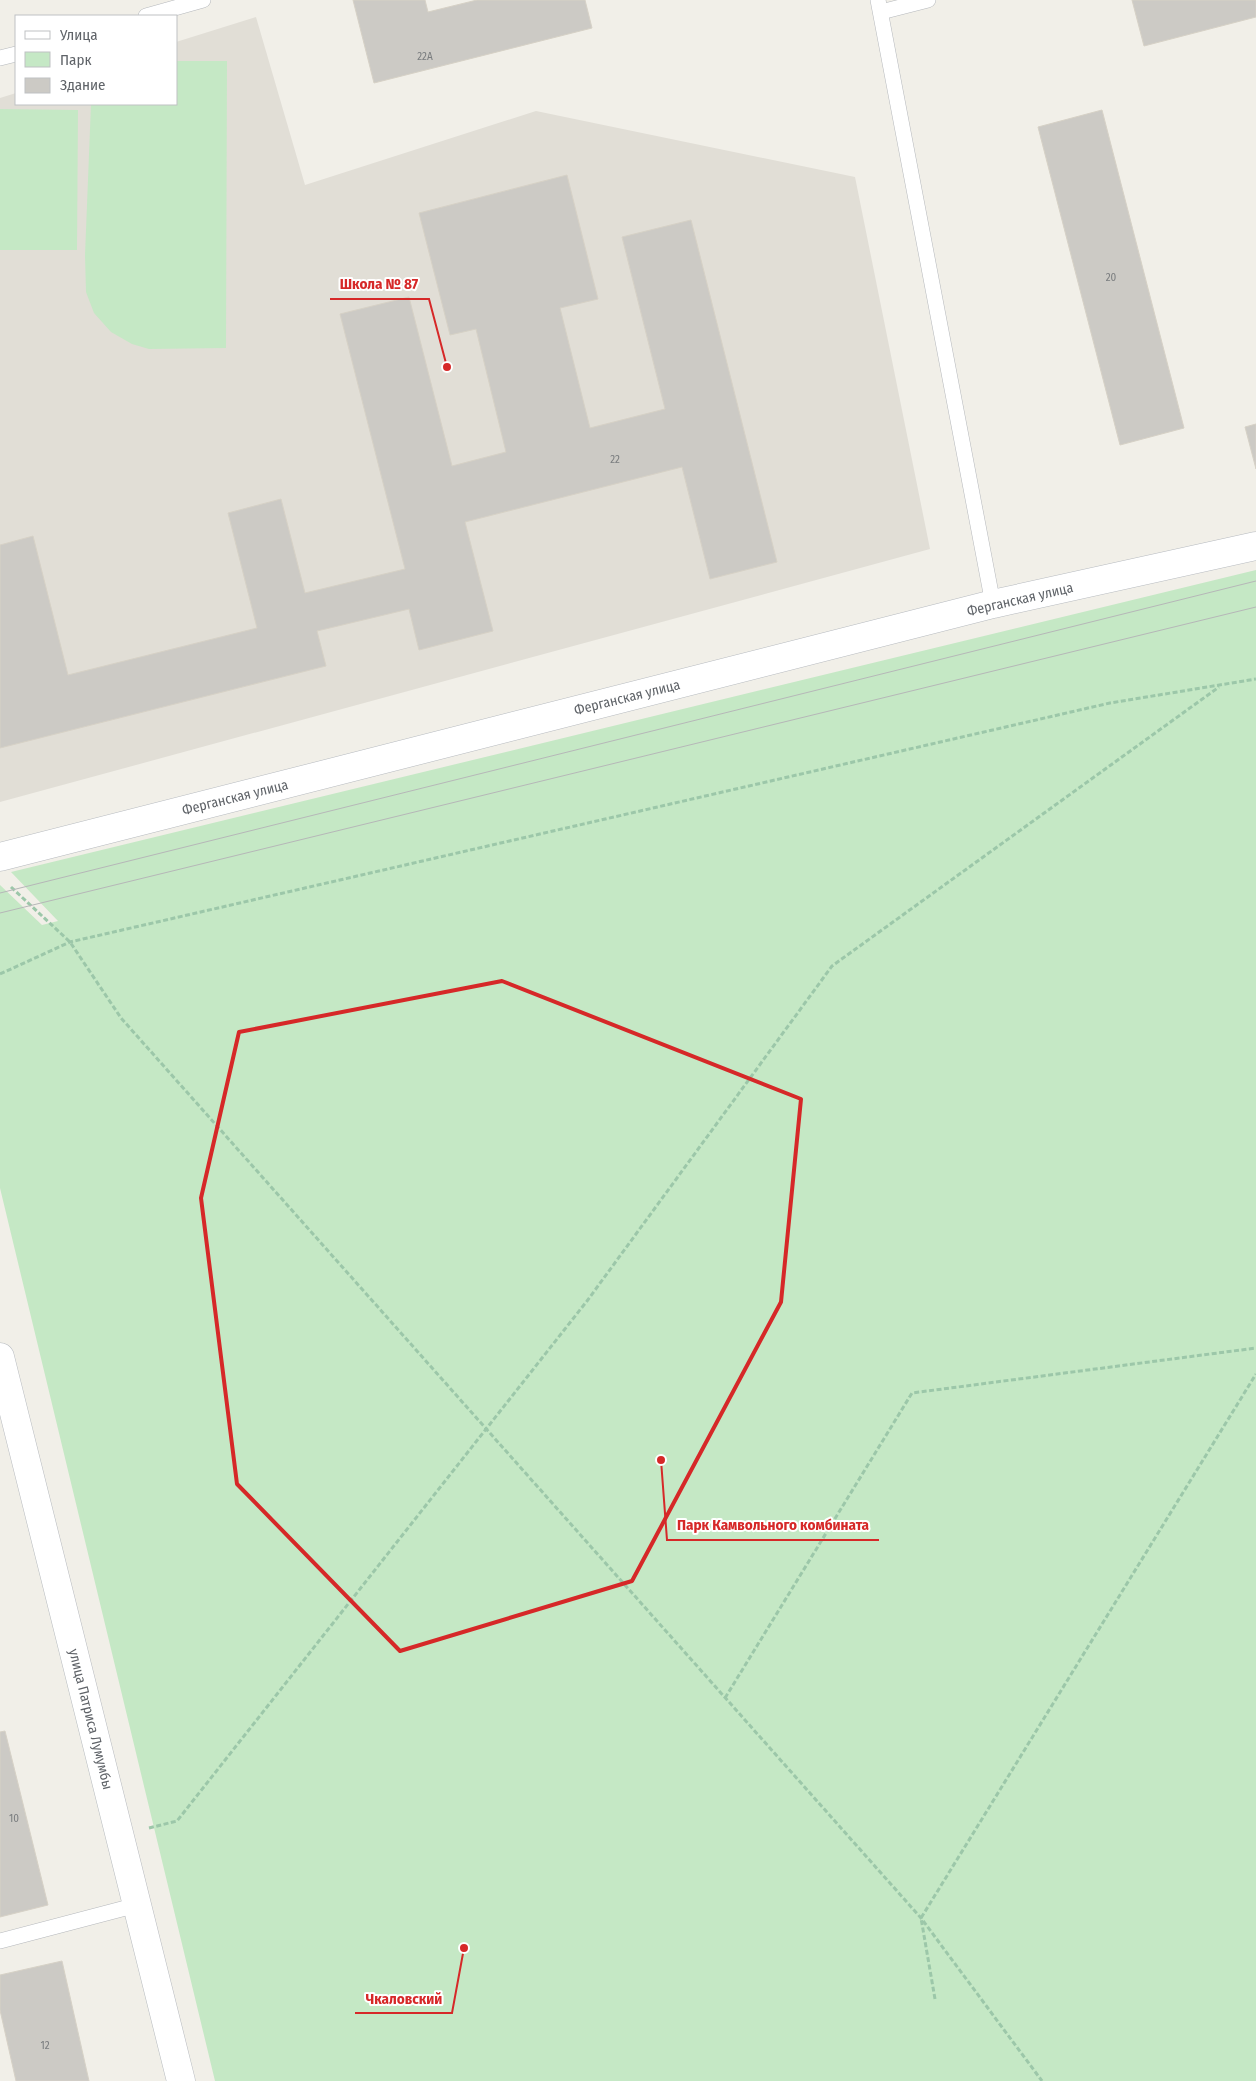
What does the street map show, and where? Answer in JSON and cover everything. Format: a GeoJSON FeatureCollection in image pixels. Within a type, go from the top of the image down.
{"type":"FeatureCollection","features":[{"type":"Feature","properties":{"kind":"street","name":"Ферганская улица"},"geometry":{"type":"LineString","coordinates":[[0,857],[993,604],[1256,546]]}},
{"type":"Feature","properties":{"kind":"street","name":"улица Патриса Лумумбы"},"geometry":{"type":"LineString","coordinates":[[0,1357],[181,2081]]}},
{"type":"Feature","properties":{"kind":"lane"},"geometry":{"type":"LineString","coordinates":[[150,15],[203,0]]}},
{"type":"Feature","properties":{"kind":"lane"},"geometry":{"type":"LineString","coordinates":[[928,0],[880,6],[993,604]]}},
{"type":"Feature","properties":{"kind":"lane"},"geometry":{"type":"LineString","coordinates":[[0,58],[15,54]]}},
{"type":"Feature","properties":{"kind":"lane"},"geometry":{"type":"LineString","coordinates":[[0,1941],[137,1905]]}},
{"type":"Feature","properties":{"kind":"path"},"geometry":{"type":"LineString","coordinates":[[0,974],[70,942],[1110,703],[1219,687],[1256,679]]}},
{"type":"Feature","properties":{"kind":"path"},"geometry":{"type":"LineString","coordinates":[[120,1835],[177,1821],[586,1302],[832,966],[1219,687]]}},
{"type":"Feature","properties":{"kind":"path"},"geometry":{"type":"LineString","coordinates":[[14,889],[70,942],[121,1018],[921,1918],[1042,2081]]}},
{"type":"Feature","properties":{"kind":"path"},"geometry":{"type":"LineString","coordinates":[[725,1698],[912,1393],[1256,1348]]}},
{"type":"Feature","properties":{"kind":"path"},"geometry":{"type":"LineString","coordinates":[[935,1999],[921,1918],[1256,1374]]}},
{"type":"Feature","properties":{"kind":"highlighted area"},"geometry":{"type":"Polygon","coordinates":[[[502,981],[801,1099],[781,1302],[632,1581],[400,1651],[237,1484],[201,1198],[239,1032],[502,981]]]}},
{"type":"Feature","properties":{"kind":"shaded area"},"geometry":{"type":"Polygon","coordinates":[[[256,17],[305,185],[536,111],[855,177],[930,549],[0,802],[0,98],[15,93],[15,105],[178,105],[178,41],[256,17]]]}},
{"type":"Feature","properties":{"kind":"green space"},"geometry":{"type":"Polygon","coordinates":[[[178,61],[227,61],[226,348],[149,349],[132,344],[111,332],[94,313],[86,292],[85,255],[91,105],[178,105],[178,61]]]}},
{"type":"Feature","properties":{"kind":"green space"},"geometry":{"type":"Polygon","coordinates":[[[0,109],[78,110],[77,250],[0,250],[0,109]]]}},
{"type":"Feature","properties":{"kind":"green space"},"geometry":{"type":"Polygon","coordinates":[[[1256,570],[1256,2081],[215,2081],[0,1188],[0,885],[42,925],[58,921],[11,872],[1256,570]]]}},
{"type":"Feature","properties":{"kind":"building"},"geometry":{"type":"Polygon","coordinates":[[[353,0],[425,0],[428,12],[477,0],[585,0],[592,28],[374,83],[353,0]]]}},
{"type":"Feature","properties":{"kind":"building"},"geometry":{"type":"Polygon","coordinates":[[[1132,0],[1256,0],[1256,17],[1144,46],[1132,0]]]}},
{"type":"Feature","properties":{"kind":"building"},"geometry":{"type":"Polygon","coordinates":[[[1102,110],[1184,428],[1120,445],[1038,127],[1102,110]]]}},
{"type":"Feature","properties":{"kind":"building"},"geometry":{"type":"Polygon","coordinates":[[[567,175],[598,299],[560,308],[590,428],[665,409],[622,237],[691,220],[777,562],[710,579],[682,467],[465,522],[493,631],[419,650],[409,609],[317,631],[326,666],[0,748],[0,545],[33,536],[68,675],[257,628],[228,513],[281,499],[305,593],[405,569],[340,314],[409,297],[452,466],[506,452],[476,329],[450,335],[419,213],[567,175]]]}},
{"type":"Feature","properties":{"kind":"building"},"geometry":{"type":"Polygon","coordinates":[[[1256,424],[1256,469],[1245,427],[1256,424]]]}},
{"type":"Feature","properties":{"kind":"building"},"geometry":{"type":"Polygon","coordinates":[[[5,1731],[48,1905],[0,1917],[0,1732],[5,1731]]]}},
{"type":"Feature","properties":{"kind":"building"},"geometry":{"type":"Polygon","coordinates":[[[62,1961],[89,2081],[16,2081],[0,2010],[0,1975],[62,1961]]]}},
{"type":"Feature","properties":{"kind":"tram line"},"geometry":{"type":"LineString","coordinates":[[0,893],[1256,581]]}},
{"type":"Feature","properties":{"kind":"tram line"},"geometry":{"type":"LineString","coordinates":[[0,913],[1256,607]]}},
{"type":"Feature","properties":{"kind":"place","name":"Школа № 87"},"geometry":{"type":"Point","coordinates":[447,367]}},
{"type":"Feature","properties":{"kind":"place","name":"Парк Камвольного комбината"},"geometry":{"type":"Point","coordinates":[661,1460]}},
{"type":"Feature","properties":{"kind":"place","name":"Чкаловский"},"geometry":{"type":"Point","coordinates":[464,1948]}}]}
